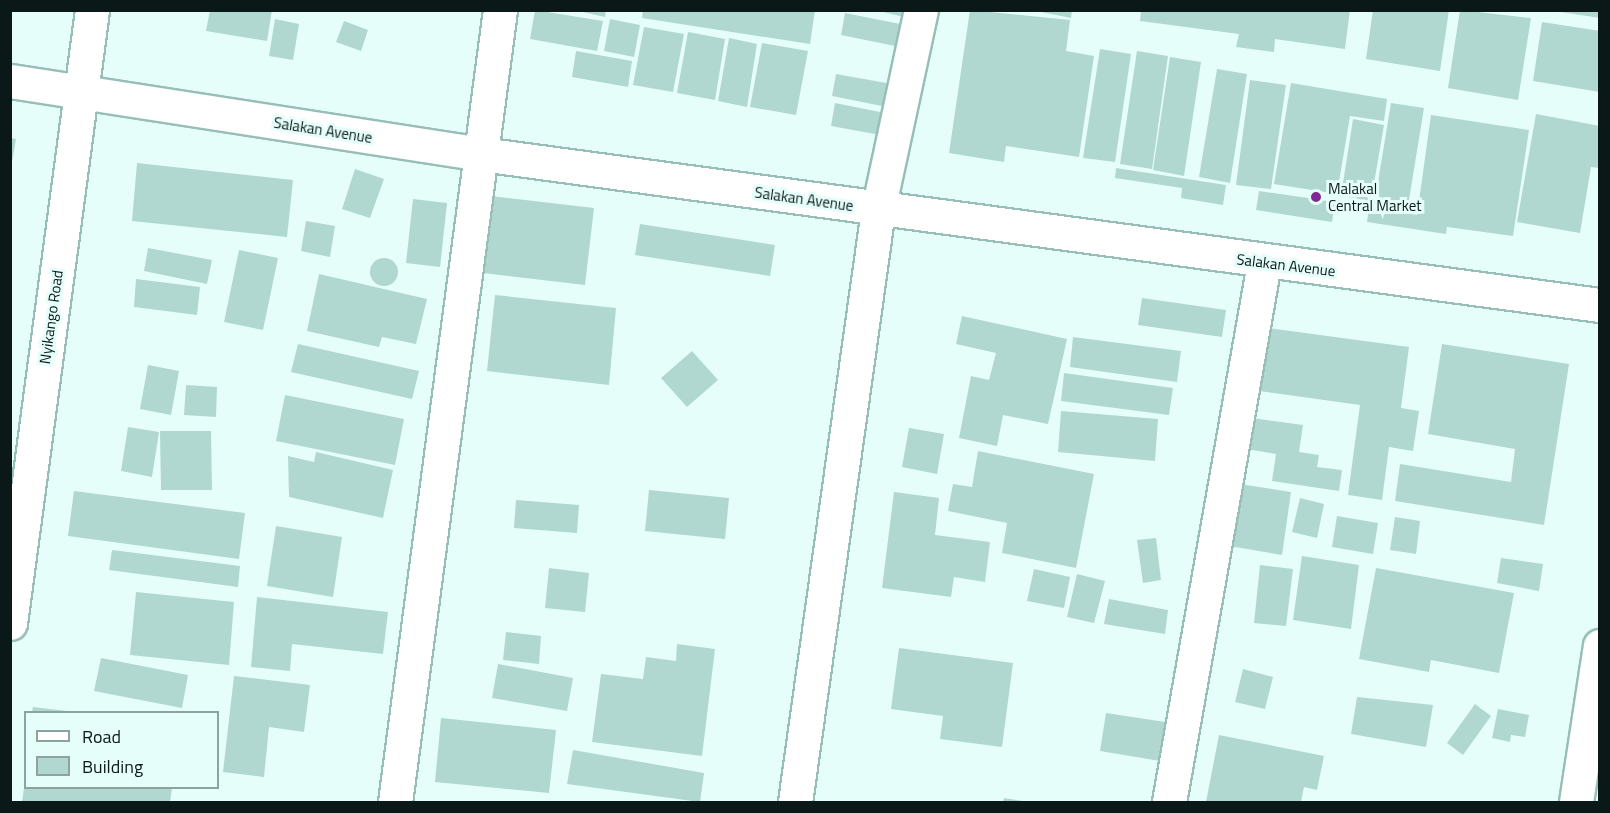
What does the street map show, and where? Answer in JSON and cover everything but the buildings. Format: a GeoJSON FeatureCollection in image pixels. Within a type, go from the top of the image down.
{"type":"FeatureCollection","features":[{"type":"Feature","properties":{"kind":"street","name":"Nyikango Road"},"geometry":{"type":"LineString","coordinates":[[10,623],[92,10]]}},
{"type":"Feature","properties":{"kind":"street"},"geometry":{"type":"LineString","coordinates":[[395,802],[501,10]]}},
{"type":"Feature","properties":{"kind":"street"},"geometry":{"type":"LineString","coordinates":[[795,802],[878,210],[921,10]]}},
{"type":"Feature","properties":{"kind":"street","name":"Salakan Avenue"},"geometry":{"type":"LineString","coordinates":[[10,81],[481,154],[878,210],[1264,263],[1599,305]]}},
{"type":"Feature","properties":{"kind":"street"},"geometry":{"type":"LineString","coordinates":[[1169,802],[1264,263]]}},
{"type":"Feature","properties":{"kind":"street"},"geometry":{"type":"LineString","coordinates":[[1576,802],[1599,646]]}},
{"type":"Feature","properties":{"kind":"place","name":"Malakal Central Market"},"geometry":{"type":"Point","coordinates":[1316,197]}}]}
